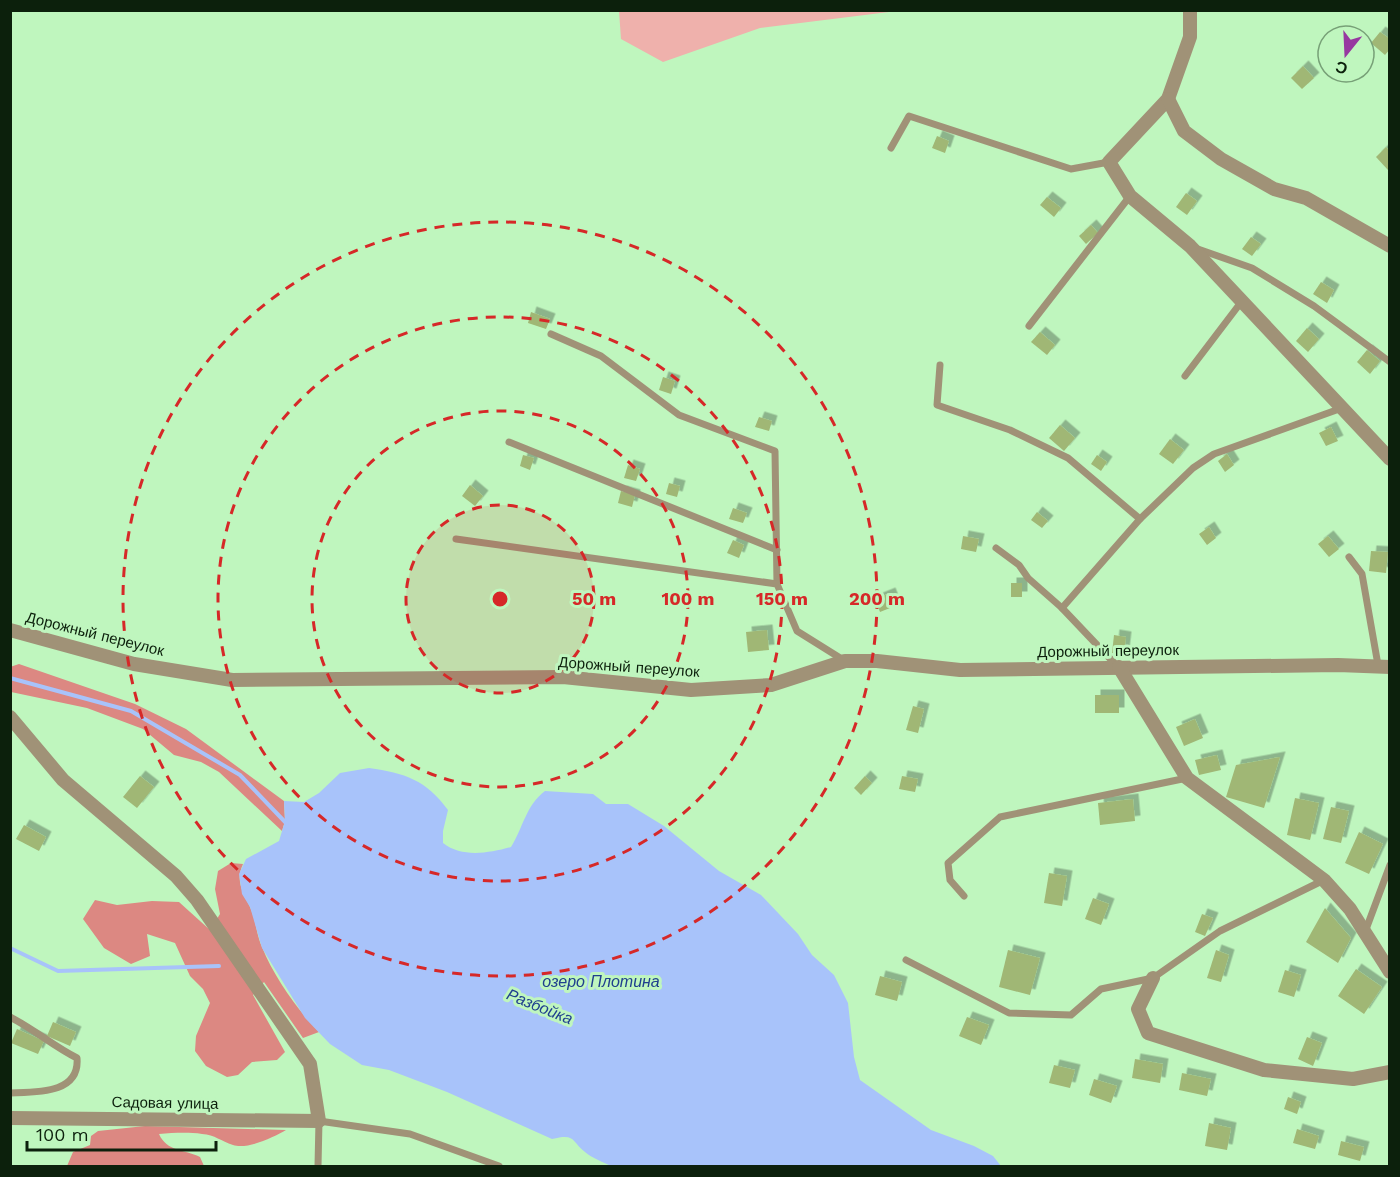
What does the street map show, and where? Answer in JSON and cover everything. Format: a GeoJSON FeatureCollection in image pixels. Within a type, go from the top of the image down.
{"type":"FeatureCollection","features":[{"type":"Feature","properties":{"kind":"street"},"geometry":{"type":"LineString","coordinates":[[1190,10],[1190,37],[1168,99],[1109,162],[1130,195],[1190,246],[1389,459]]}},
{"type":"Feature","properties":{"kind":"street"},"geometry":{"type":"LineString","coordinates":[[1168,99],[1184,131],[1221,159],[1274,189],[1306,198],[1389,246]]}},
{"type":"Feature","properties":{"kind":"street","name":"Дорожный переулок"},"geometry":{"type":"LineString","coordinates":[[10,630],[135,664],[232,680],[563,677],[691,690],[771,685],[845,661],[877,661],[960,670],[1384,666]]}},
{"type":"Feature","properties":{"kind":"street"},"geometry":{"type":"LineString","coordinates":[[1119,667],[1187,778],[1324,880],[1365,932],[1389,972]]}},
{"type":"Feature","properties":{"kind":"street"},"geometry":{"type":"LineString","coordinates":[[10,717],[63,780],[176,876],[197,900],[310,1064],[319,1121]]}},
{"type":"Feature","properties":{"kind":"street"},"geometry":{"type":"LineString","coordinates":[[1152,978],[1138,1009],[1148,1033],[1264,1070],[1353,1079],[1389,1072]]}},
{"type":"Feature","properties":{"kind":"street","name":"Садовая улица"},"geometry":{"type":"LineString","coordinates":[[10,1118],[319,1121]]}},
{"type":"Feature","properties":{"kind":"lane"},"geometry":{"type":"LineString","coordinates":[[891,148],[909,116],[1071,169],[1109,162]]}},
{"type":"Feature","properties":{"kind":"lane"},"geometry":{"type":"LineString","coordinates":[[1029,326],[1130,195]]}},
{"type":"Feature","properties":{"kind":"lane"},"geometry":{"type":"LineString","coordinates":[[1190,246],[1252,268],[1314,306],[1389,362]]}},
{"type":"Feature","properties":{"kind":"lane"},"geometry":{"type":"LineString","coordinates":[[1185,376],[1242,301]]}},
{"type":"Feature","properties":{"kind":"lane"},"geometry":{"type":"LineString","coordinates":[[551,334],[601,356],[679,415],[775,451],[777,584],[797,631],[845,661]]}},
{"type":"Feature","properties":{"kind":"lane"},"geometry":{"type":"LineString","coordinates":[[940,365],[937,405],[1010,430],[1068,458],[1140,519]]}},
{"type":"Feature","properties":{"kind":"lane"},"geometry":{"type":"LineString","coordinates":[[1062,608],[1140,519],[1193,468],[1214,454],[1342,408]]}},
{"type":"Feature","properties":{"kind":"lane"},"geometry":{"type":"LineString","coordinates":[[509,442],[777,550]]}},
{"type":"Feature","properties":{"kind":"lane"},"geometry":{"type":"LineString","coordinates":[[456,539],[777,584]]}},
{"type":"Feature","properties":{"kind":"lane"},"geometry":{"type":"LineString","coordinates":[[996,548],[1019,565],[1028,578],[1062,608],[1119,667]]}},
{"type":"Feature","properties":{"kind":"lane"},"geometry":{"type":"LineString","coordinates":[[1349,557],[1362,574],[1384,666]]}},
{"type":"Feature","properties":{"kind":"lane"},"geometry":{"type":"LineString","coordinates":[[964,896],[950,880],[948,863],[1000,817],[1187,778]]}},
{"type":"Feature","properties":{"kind":"lane"},"geometry":{"type":"LineString","coordinates":[[1365,932],[1389,865]]}},
{"type":"Feature","properties":{"kind":"lane"},"geometry":{"type":"LineString","coordinates":[[906,960],[1009,1012],[1071,1015],[1101,988],[1152,978],[1220,931],[1324,880]]}},
{"type":"Feature","properties":{"kind":"lane"},"geometry":{"type":"LineString","coordinates":[[10,1017],[32,1028],[55,1047],[77,1058],[78,1070],[71,1082],[58,1087],[10,1093]]}},
{"type":"Feature","properties":{"kind":"lane"},"geometry":{"type":"LineString","coordinates":[[318,1167],[319,1121],[410,1134],[500,1167]]}},
{"type":"Feature","properties":{"kind":"shaded area"},"geometry":{"type":"Polygon","coordinates":[[[619,10],[897,11],[760,28],[663,62],[621,39],[619,10]]]}},
{"type":"Feature","properties":{"kind":"shaded area"},"geometry":{"type":"Polygon","coordinates":[[[19,664],[135,704],[186,729],[284,801],[285,821],[282,831],[219,772],[201,762],[174,755],[143,729],[87,708],[11,692],[10,667],[19,664]]]}},
{"type":"Feature","properties":{"kind":"shaded area"},"geometry":{"type":"Polygon","coordinates":[[[231,863],[243,864],[240,876],[241,886],[252,912],[260,942],[273,970],[294,1003],[319,1032],[303,1038],[264,982],[253,995],[285,1052],[277,1060],[252,1062],[238,1075],[227,1077],[206,1066],[195,1051],[196,1036],[210,1003],[203,989],[190,976],[175,943],[147,934],[150,956],[131,964],[104,948],[83,919],[95,900],[117,905],[152,901],[179,902],[210,930],[220,914],[215,889],[218,871],[231,863]]]}},
{"type":"Feature","properties":{"kind":"shaded area"},"geometry":{"type":"Polygon","coordinates":[[[145,1126],[286,1130],[246,1146],[233,1145],[207,1135],[159,1134],[162,1140],[171,1147],[200,1157],[204,1166],[67,1166],[73,1152],[90,1145],[91,1136],[98,1131],[145,1126]]]}},
{"type":"Feature","properties":{"kind":"water","name":"озеро Плотина"},"geometry":{"type":"Polygon","coordinates":[[[369,768],[404,776],[431,791],[448,810],[443,843],[459,851],[476,853],[511,847],[533,803],[545,791],[593,794],[606,804],[628,804],[664,826],[719,871],[761,895],[798,934],[812,955],[834,975],[848,1003],[854,1057],[860,1080],[931,1130],[974,1146],[993,1156],[1001,1166],[611,1166],[588,1154],[572,1139],[560,1137],[552,1139],[447,1092],[389,1070],[362,1065],[330,1044],[305,1018],[262,948],[250,907],[242,894],[239,874],[246,859],[279,841],[285,821],[284,801],[304,802],[319,793],[340,773],[369,768]]]}},
{"type":"Feature","properties":{"kind":"building"},"geometry":{"type":"Polygon","coordinates":[[[1380,32],[1390,39],[1390,49],[1385,55],[1376,47],[1376,37],[1380,32]]]}},
{"type":"Feature","properties":{"kind":"building"},"geometry":{"type":"Polygon","coordinates":[[[1303,66],[1314,78],[1302,89],[1291,78],[1303,66]]]}},
{"type":"Feature","properties":{"kind":"building"},"geometry":{"type":"Polygon","coordinates":[[[937,136],[949,141],[945,153],[932,148],[937,136]]]}},
{"type":"Feature","properties":{"kind":"building"},"geometry":{"type":"Polygon","coordinates":[[[1386,147],[1390,151],[1388,170],[1376,157],[1386,147]]]}},
{"type":"Feature","properties":{"kind":"building"},"geometry":{"type":"Polygon","coordinates":[[[1186,193],[1197,201],[1187,215],[1176,207],[1186,193]]]}},
{"type":"Feature","properties":{"kind":"building"},"geometry":{"type":"Polygon","coordinates":[[[1047,197],[1061,208],[1054,217],[1040,205],[1047,197]]]}},
{"type":"Feature","properties":{"kind":"building"},"geometry":{"type":"Polygon","coordinates":[[[1091,225],[1098,233],[1086,244],[1079,236],[1091,225]]]}},
{"type":"Feature","properties":{"kind":"building"},"geometry":{"type":"Polygon","coordinates":[[[1251,237],[1261,244],[1252,256],[1242,249],[1251,237]]]}},
{"type":"Feature","properties":{"kind":"building"},"geometry":{"type":"Polygon","coordinates":[[[1321,282],[1334,290],[1327,303],[1313,294],[1321,282]]]}},
{"type":"Feature","properties":{"kind":"building"},"geometry":{"type":"Polygon","coordinates":[[[531,312],[550,319],[546,329],[528,323],[531,312]]]}},
{"type":"Feature","properties":{"kind":"building"},"geometry":{"type":"Polygon","coordinates":[[[1307,328],[1319,339],[1308,352],[1296,341],[1307,328]]]}},
{"type":"Feature","properties":{"kind":"building"},"geometry":{"type":"Polygon","coordinates":[[[1040,332],[1055,345],[1047,355],[1031,342],[1040,332]]]}},
{"type":"Feature","properties":{"kind":"building"},"geometry":{"type":"Polygon","coordinates":[[[1367,350],[1380,361],[1370,374],[1357,362],[1367,350]]]}},
{"type":"Feature","properties":{"kind":"building"},"geometry":{"type":"Polygon","coordinates":[[[663,377],[675,381],[671,394],[659,390],[663,377]]]}},
{"type":"Feature","properties":{"kind":"building"},"geometry":{"type":"Polygon","coordinates":[[[759,417],[772,421],[769,431],[755,427],[759,417]]]}},
{"type":"Feature","properties":{"kind":"building"},"geometry":{"type":"Polygon","coordinates":[[[1060,425],[1075,438],[1064,451],[1049,438],[1060,425]]]}},
{"type":"Feature","properties":{"kind":"building"},"geometry":{"type":"Polygon","coordinates":[[[1331,427],[1338,441],[1326,446],[1319,433],[1331,427]]]}},
{"type":"Feature","properties":{"kind":"building"},"geometry":{"type":"Polygon","coordinates":[[[1170,439],[1184,450],[1173,464],[1159,454],[1170,439]]]}},
{"type":"Feature","properties":{"kind":"building"},"geometry":{"type":"Polygon","coordinates":[[[1227,454],[1234,465],[1225,472],[1218,461],[1227,454]]]}},
{"type":"Feature","properties":{"kind":"building"},"geometry":{"type":"Polygon","coordinates":[[[523,455],[534,458],[530,470],[520,466],[523,455]]]}},
{"type":"Feature","properties":{"kind":"building"},"geometry":{"type":"Polygon","coordinates":[[[1097,455],[1107,462],[1101,471],[1091,464],[1097,455]]]}},
{"type":"Feature","properties":{"kind":"building"},"geometry":{"type":"Polygon","coordinates":[[[628,465],[640,469],[636,481],[624,478],[628,465]]]}},
{"type":"Feature","properties":{"kind":"building"},"geometry":{"type":"Polygon","coordinates":[[[669,483],[680,486],[677,497],[666,494],[669,483]]]}},
{"type":"Feature","properties":{"kind":"building"},"geometry":{"type":"Polygon","coordinates":[[[470,485],[483,496],[475,506],[462,496],[470,485]]]}},
{"type":"Feature","properties":{"kind":"building"},"geometry":{"type":"Polygon","coordinates":[[[621,491],[635,495],[632,507],[618,503],[621,491]]]}},
{"type":"Feature","properties":{"kind":"building"},"geometry":{"type":"Polygon","coordinates":[[[733,508],[747,513],[743,523],[729,519],[733,508]]]}},
{"type":"Feature","properties":{"kind":"building"},"geometry":{"type":"Polygon","coordinates":[[[1037,512],[1048,521],[1042,528],[1031,520],[1037,512]]]}},
{"type":"Feature","properties":{"kind":"building"},"geometry":{"type":"Polygon","coordinates":[[[1209,527],[1216,538],[1207,545],[1199,534],[1209,527]]]}},
{"type":"Feature","properties":{"kind":"building"},"geometry":{"type":"Polygon","coordinates":[[[963,536],[979,539],[976,552],[961,549],[963,536]]]}},
{"type":"Feature","properties":{"kind":"building"},"geometry":{"type":"Polygon","coordinates":[[[1328,536],[1339,549],[1329,557],[1318,544],[1328,536]]]}},
{"type":"Feature","properties":{"kind":"building"},"geometry":{"type":"Polygon","coordinates":[[[733,540],[744,545],[739,558],[727,553],[733,540]]]}},
{"type":"Feature","properties":{"kind":"building"},"geometry":{"type":"Polygon","coordinates":[[[1371,551],[1388,552],[1386,573],[1369,571],[1371,551]]]}},
{"type":"Feature","properties":{"kind":"building"},"geometry":{"type":"Polygon","coordinates":[[[1011,583],[1022,583],[1022,597],[1011,597],[1011,583]]]}},
{"type":"Feature","properties":{"kind":"building"},"geometry":{"type":"Polygon","coordinates":[[[890,593],[895,606],[880,612],[875,599],[890,593]]]}},
{"type":"Feature","properties":{"kind":"building"},"geometry":{"type":"Polygon","coordinates":[[[767,630],[769,650],[748,652],[746,632],[767,630]]]}},
{"type":"Feature","properties":{"kind":"building"},"geometry":{"type":"Polygon","coordinates":[[[1114,635],[1126,637],[1124,654],[1112,653],[1114,635]]]}},
{"type":"Feature","properties":{"kind":"building"},"geometry":{"type":"Polygon","coordinates":[[[1095,695],[1119,695],[1119,713],[1095,713],[1095,695]]]}},
{"type":"Feature","properties":{"kind":"building"},"geometry":{"type":"Polygon","coordinates":[[[913,706],[924,709],[918,733],[906,730],[913,706]]]}},
{"type":"Feature","properties":{"kind":"building"},"geometry":{"type":"Polygon","coordinates":[[[1195,719],[1203,738],[1184,746],[1176,727],[1195,719]]]}},
{"type":"Feature","properties":{"kind":"building"},"geometry":{"type":"Polygon","coordinates":[[[1217,755],[1221,770],[1199,775],[1195,760],[1217,755]]]}},
{"type":"Feature","properties":{"kind":"building"},"geometry":{"type":"Polygon","coordinates":[[[1280,757],[1264,808],[1226,797],[1236,765],[1280,757]]]}},
{"type":"Feature","properties":{"kind":"building"},"geometry":{"type":"Polygon","coordinates":[[[140,776],[154,787],[137,808],[123,797],[140,776]]]}},
{"type":"Feature","properties":{"kind":"building"},"geometry":{"type":"Polygon","coordinates":[[[865,776],[872,783],[861,795],[854,788],[865,776]]]}},
{"type":"Feature","properties":{"kind":"building"},"geometry":{"type":"Polygon","coordinates":[[[902,776],[918,779],[915,792],[899,789],[902,776]]]}},
{"type":"Feature","properties":{"kind":"building"},"geometry":{"type":"Polygon","coordinates":[[[1295,798],[1319,803],[1310,840],[1287,835],[1295,798]]]}},
{"type":"Feature","properties":{"kind":"building"},"geometry":{"type":"Polygon","coordinates":[[[1133,799],[1135,821],[1100,825],[1098,803],[1133,799]]]}},
{"type":"Feature","properties":{"kind":"building"},"geometry":{"type":"Polygon","coordinates":[[[1331,807],[1349,811],[1341,843],[1323,839],[1331,807]]]}},
{"type":"Feature","properties":{"kind":"building"},"geometry":{"type":"Polygon","coordinates":[[[24,825],[46,837],[39,851],[16,839],[24,825]]]}},
{"type":"Feature","properties":{"kind":"building"},"geometry":{"type":"Polygon","coordinates":[[[1359,832],[1383,844],[1369,874],[1345,863],[1359,832]]]}},
{"type":"Feature","properties":{"kind":"building"},"geometry":{"type":"Polygon","coordinates":[[[1049,873],[1067,876],[1062,906],[1044,903],[1049,873]]]}},
{"type":"Feature","properties":{"kind":"building"},"geometry":{"type":"Polygon","coordinates":[[[1093,898],[1109,904],[1101,925],[1085,919],[1093,898]]]}},
{"type":"Feature","properties":{"kind":"building"},"geometry":{"type":"Polygon","coordinates":[[[1325,908],[1351,938],[1338,963],[1306,942],[1325,908]]]}},
{"type":"Feature","properties":{"kind":"building"},"geometry":{"type":"Polygon","coordinates":[[[1202,914],[1213,918],[1205,936],[1195,932],[1202,914]]]}},
{"type":"Feature","properties":{"kind":"building"},"geometry":{"type":"Polygon","coordinates":[[[1008,950],[1040,958],[1030,995],[999,987],[1008,950]]]}},
{"type":"Feature","properties":{"kind":"building"},"geometry":{"type":"Polygon","coordinates":[[[1216,950],[1229,955],[1221,982],[1207,978],[1216,950]]]}},
{"type":"Feature","properties":{"kind":"building"},"geometry":{"type":"Polygon","coordinates":[[[1356,969],[1382,987],[1364,1014],[1338,996],[1356,969]]]}},
{"type":"Feature","properties":{"kind":"building"},"geometry":{"type":"Polygon","coordinates":[[[1285,970],[1301,975],[1294,997],[1278,992],[1285,970]]]}},
{"type":"Feature","properties":{"kind":"building"},"geometry":{"type":"Polygon","coordinates":[[[880,976],[902,982],[897,1001],[875,995],[880,976]]]}},
{"type":"Feature","properties":{"kind":"building"},"geometry":{"type":"Polygon","coordinates":[[[967,1017],[989,1025],[981,1045],[959,1036],[967,1017]]]}},
{"type":"Feature","properties":{"kind":"building"},"geometry":{"type":"Polygon","coordinates":[[[53,1022],[76,1032],[70,1046],[47,1036],[53,1022]]]}},
{"type":"Feature","properties":{"kind":"building"},"geometry":{"type":"Polygon","coordinates":[[[17,1029],[44,1041],[38,1054],[11,1043],[17,1029]]]}},
{"type":"Feature","properties":{"kind":"building"},"geometry":{"type":"Polygon","coordinates":[[[1307,1037],[1322,1043],[1313,1066],[1298,1059],[1307,1037]]]}},
{"type":"Feature","properties":{"kind":"building"},"geometry":{"type":"Polygon","coordinates":[[[1135,1059],[1163,1064],[1160,1083],[1132,1078],[1135,1059]]]}},
{"type":"Feature","properties":{"kind":"building"},"geometry":{"type":"Polygon","coordinates":[[[1054,1065],[1075,1070],[1070,1088],[1049,1083],[1054,1065]]]}},
{"type":"Feature","properties":{"kind":"building"},"geometry":{"type":"Polygon","coordinates":[[[1182,1073],[1211,1079],[1207,1096],[1179,1090],[1182,1073]]]}},
{"type":"Feature","properties":{"kind":"building"},"geometry":{"type":"Polygon","coordinates":[[[1094,1079],[1117,1086],[1111,1103],[1089,1095],[1094,1079]]]}},
{"type":"Feature","properties":{"kind":"building"},"geometry":{"type":"Polygon","coordinates":[[[1288,1097],[1301,1102],[1297,1114],[1284,1109],[1288,1097]]]}},
{"type":"Feature","properties":{"kind":"building"},"geometry":{"type":"Polygon","coordinates":[[[1209,1123],[1231,1128],[1227,1150],[1205,1146],[1209,1123]]]}},
{"type":"Feature","properties":{"kind":"building"},"geometry":{"type":"Polygon","coordinates":[[[1297,1129],[1319,1136],[1315,1149],[1293,1143],[1297,1129]]]}},
{"type":"Feature","properties":{"kind":"building"},"geometry":{"type":"Polygon","coordinates":[[[1341,1141],[1364,1147],[1360,1161],[1338,1155],[1341,1141]]]}},
{"type":"Feature","properties":{"kind":"waterway"},"geometry":{"type":"LineString","coordinates":[[10,678],[131,711],[240,775],[287,824]]}},
{"type":"Feature","properties":{"kind":"waterway","name":"Разбойка"},"geometry":{"type":"LineString","coordinates":[[10,948],[58,971],[219,966]]}}]}
